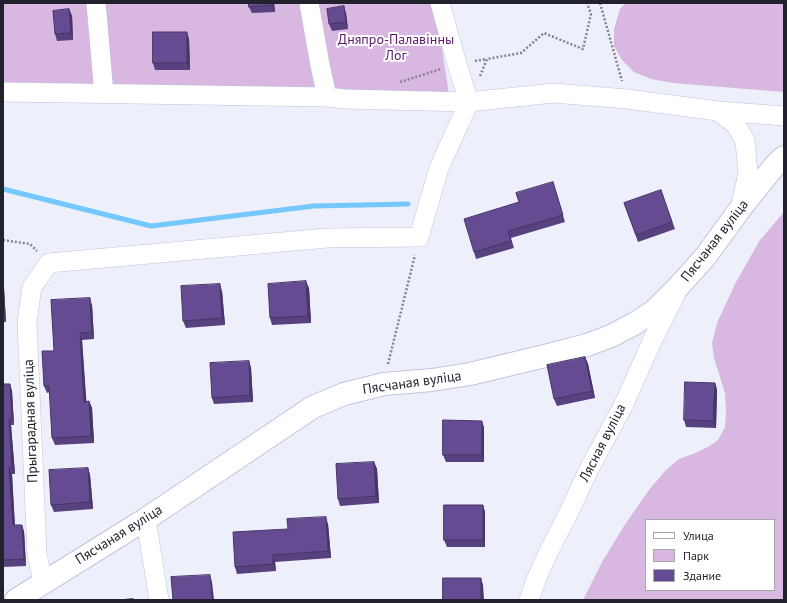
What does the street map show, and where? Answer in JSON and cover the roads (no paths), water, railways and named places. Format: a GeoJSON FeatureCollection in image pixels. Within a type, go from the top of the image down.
{"type":"FeatureCollection","features":[{"type":"Feature","properties":{"kind":"street"},"geometry":{"type":"LineString","coordinates":[[96,3],[104,94]]}},
{"type":"Feature","properties":{"kind":"street"},"geometry":{"type":"LineString","coordinates":[[309,3],[327,97]]}},
{"type":"Feature","properties":{"kind":"street"},"geometry":{"type":"LineString","coordinates":[[440,3],[469,102]]}},
{"type":"Feature","properties":{"kind":"street"},"geometry":{"type":"LineString","coordinates":[[3,92],[327,97],[344,99],[469,102],[553,93],[627,99],[718,111],[784,116]]}},
{"type":"Feature","properties":{"kind":"street","name":"Прыгарадная вуліца"},"geometry":{"type":"LineString","coordinates":[[43,583],[37,554],[27,322],[32,288],[49,264],[327,238],[419,237],[439,168],[469,102]]}},
{"type":"Feature","properties":{"kind":"street"},"geometry":{"type":"LineString","coordinates":[[718,111],[736,126],[745,141],[748,173],[740,209]]}},
{"type":"Feature","properties":{"kind":"street","name":"Пясчаная вуліца"},"geometry":{"type":"LineString","coordinates":[[16,600],[146,519],[313,407],[344,394],[384,384],[432,380],[470,374],[542,357],[587,345],[611,336],[634,324],[654,311],[706,256],[740,209],[776,164],[784,157]]}},
{"type":"Feature","properties":{"kind":"street","name":"Лясная вуліца"},"geometry":{"type":"LineString","coordinates":[[529,600],[548,553],[570,510],[588,469],[624,404],[679,286]]}},
{"type":"Feature","properties":{"kind":"street"},"geometry":{"type":"LineString","coordinates":[[146,519],[159,600]]}},
{"type":"Feature","properties":{"kind":"waterway"},"geometry":{"type":"LineString","coordinates":[[3,189],[151,226],[314,206],[408,204]]}},
{"type":"Feature","properties":{"kind":"park label","name":"Дняпро-Палавінны Лог"},"geometry":{"type":"Point","coordinates":[396,48]}}]}
